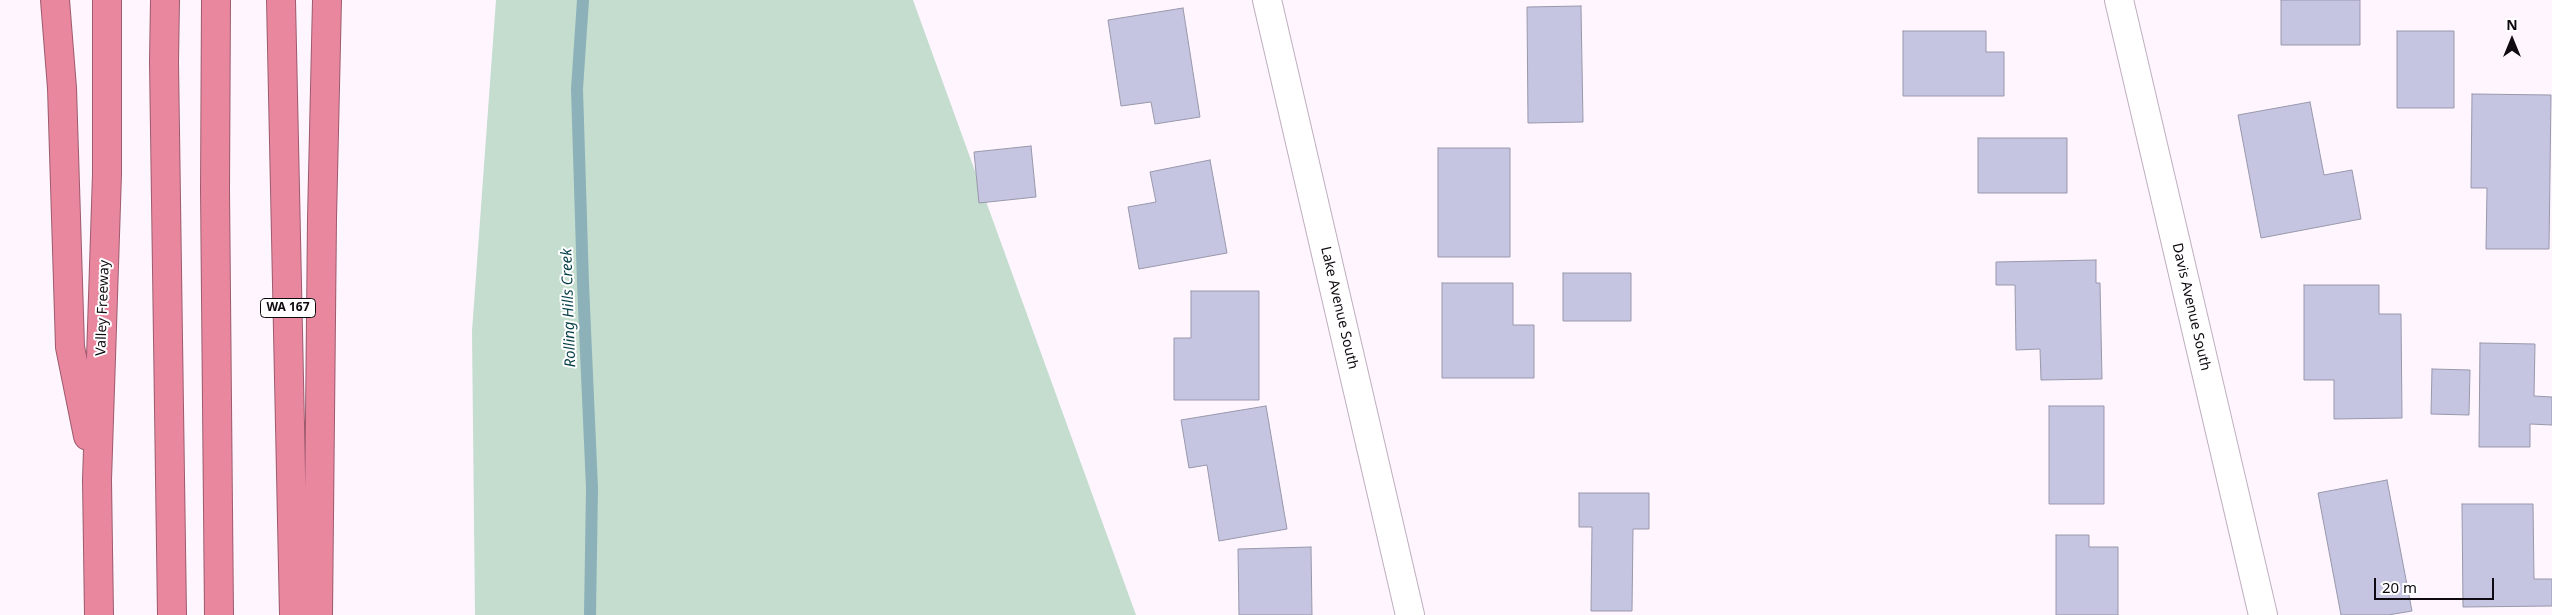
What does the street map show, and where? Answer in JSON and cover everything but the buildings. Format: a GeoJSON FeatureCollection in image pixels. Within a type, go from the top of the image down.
{"type":"FeatureCollection","features":[{"type":"Feature","properties":{"kind":"highway"},"geometry":{"type":"LineString","coordinates":[[55,0],[62,88],[70,348],[97,480]]}},
{"type":"Feature","properties":{"kind":"highway","name":"Valley Freeway"},"geometry":{"type":"LineString","coordinates":[[99,615],[97,480],[107,174],[108,0]]}},
{"type":"Feature","properties":{"kind":"highway"},"geometry":{"type":"LineString","coordinates":[[165,0],[165,190],[172,615]]}},
{"type":"Feature","properties":{"kind":"highway"},"geometry":{"type":"LineString","coordinates":[[216,0],[215,190],[219,615]]}},
{"type":"Feature","properties":{"kind":"highway","name":"WA 167"},"geometry":{"type":"LineString","coordinates":[[281,0],[294,615]]}},
{"type":"Feature","properties":{"kind":"highway"},"geometry":{"type":"LineString","coordinates":[[318,615],[322,219],[327,0]]}},
{"type":"Feature","properties":{"kind":"street","name":"Lake Avenue South"},"geometry":{"type":"LineString","coordinates":[[1267,0],[1410,615]]}},
{"type":"Feature","properties":{"kind":"street","name":"Davis Avenue South"},"geometry":{"type":"LineString","coordinates":[[2119,0],[2263,615]]}},
{"type":"Feature","properties":{"kind":"green space"},"geometry":{"type":"Polygon","coordinates":[[[496,0],[913,0],[1136,615],[475,615],[472,331],[496,0]]]}},
{"type":"Feature","properties":{"kind":"waterway","name":"Rolling Hills Creek"},"geometry":{"type":"LineString","coordinates":[[583,0],[577,89],[592,488],[590,615]]}}]}
